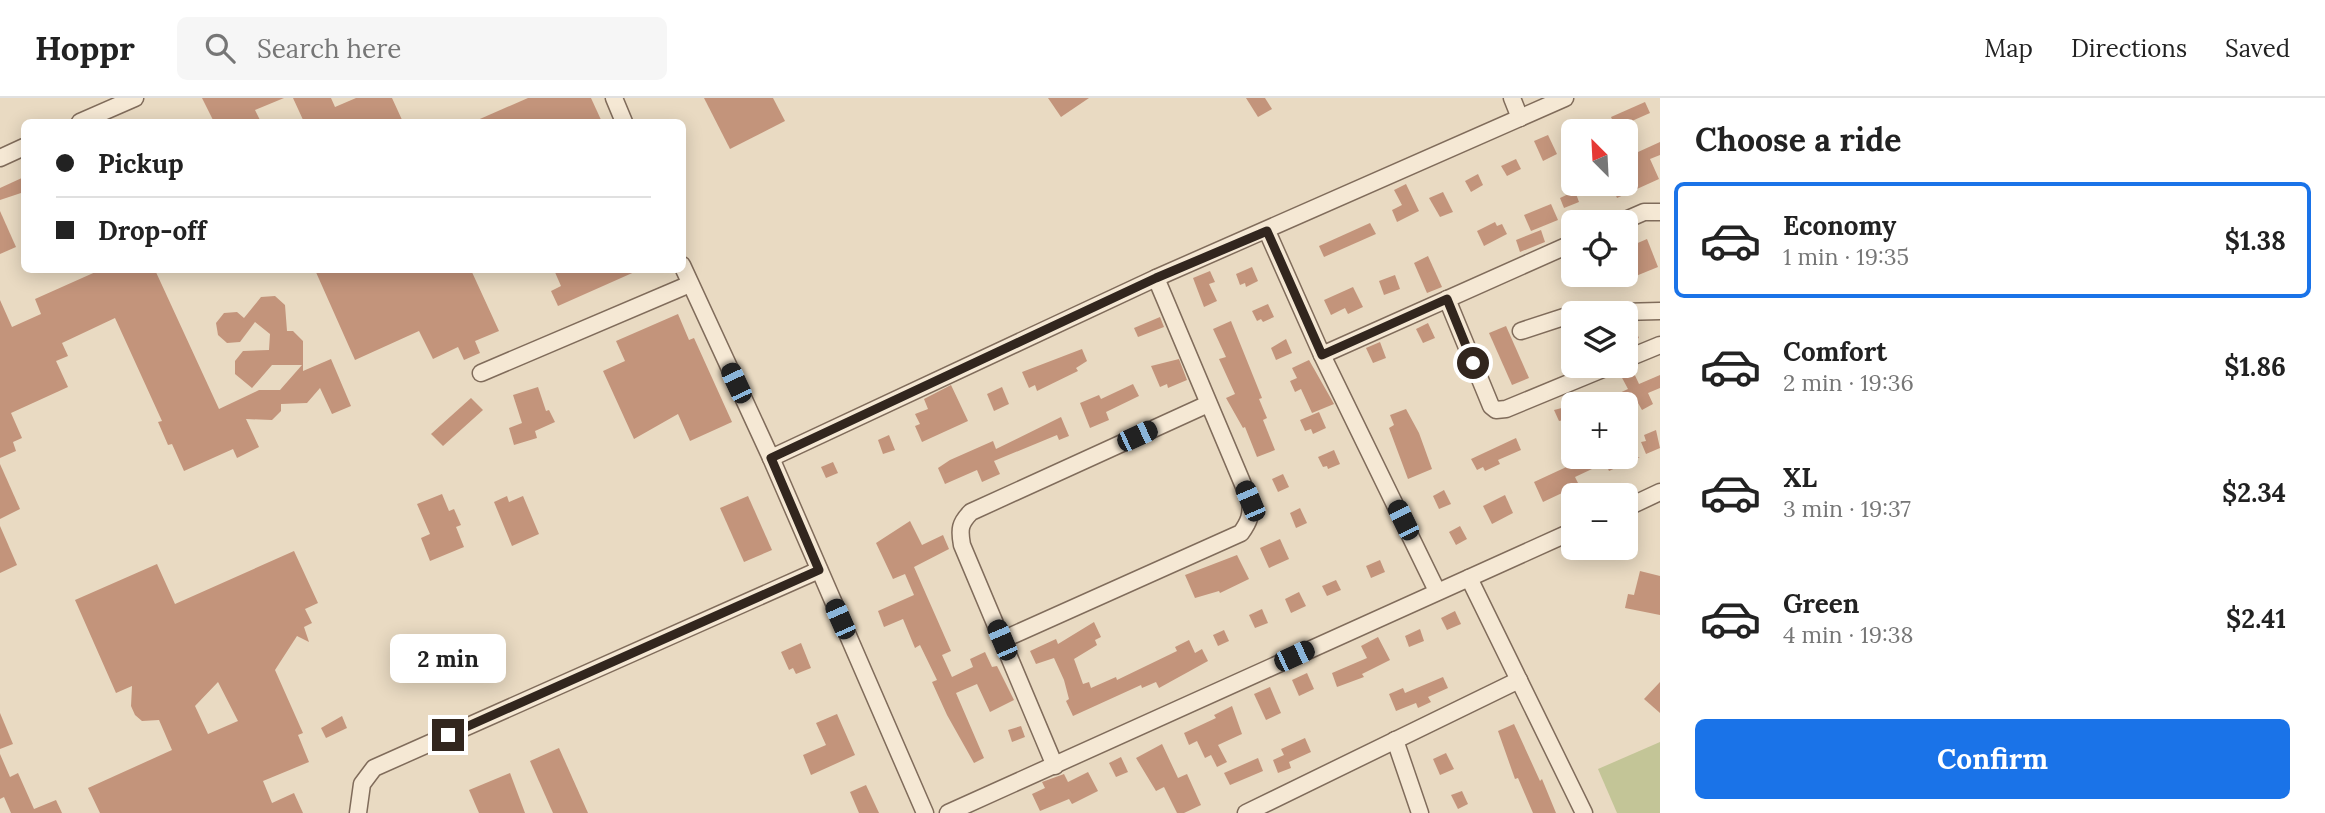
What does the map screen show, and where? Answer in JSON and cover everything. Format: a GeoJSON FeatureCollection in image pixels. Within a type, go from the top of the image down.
{"type":"FeatureCollection","features":[{"type":"Feature","properties":{"kind":"street"},"geometry":{"type":"LineString","coordinates":[[87,119],[135,98]]}},
{"type":"Feature","properties":{"kind":"street"},"geometry":{"type":"LineString","coordinates":[[614,98],[623,119]]}},
{"type":"Feature","properties":{"kind":"street"},"geometry":{"type":"LineString","coordinates":[[1511,98],[1520,118]]}},
{"type":"Feature","properties":{"kind":"street"},"geometry":{"type":"LineString","coordinates":[[771,458],[1156,278],[1565,98]]}},
{"type":"Feature","properties":{"kind":"street"},"geometry":{"type":"LineString","coordinates":[[0,158],[21,148]]}},
{"type":"Feature","properties":{"kind":"street"},"geometry":{"type":"LineString","coordinates":[[1638,215],[1660,212]]}},
{"type":"Feature","properties":{"kind":"street"},"geometry":{"type":"LineString","coordinates":[[1267,231],[1322,355],[1437,591]]}},
{"type":"Feature","properties":{"kind":"street"},"geometry":{"type":"LineString","coordinates":[[1322,355],[1561,248]]}},
{"type":"Feature","properties":{"kind":"street"},"geometry":{"type":"LineString","coordinates":[[685,273],[771,458],[925,813]]}},
{"type":"Feature","properties":{"kind":"street"},"geometry":{"type":"LineString","coordinates":[[1002,640],[1241,533],[1252,512],[1250,501],[1156,278]]}},
{"type":"Feature","properties":{"kind":"street"},"geometry":{"type":"LineString","coordinates":[[481,373],[690,284]]}},
{"type":"Feature","properties":{"kind":"street"},"geometry":{"type":"LineString","coordinates":[[1447,299],[1491,406],[1496,410],[1506,409],[1581,378]]}},
{"type":"Feature","properties":{"kind":"street"},"geometry":{"type":"LineString","coordinates":[[1638,312],[1660,311]]}},
{"type":"Feature","properties":{"kind":"street"},"geometry":{"type":"LineString","coordinates":[[1521,331],[1561,318]]}},
{"type":"Feature","properties":{"kind":"street"},"geometry":{"type":"LineString","coordinates":[[1638,354],[1660,345]]}},
{"type":"Feature","properties":{"kind":"street"},"geometry":{"type":"LineString","coordinates":[[1055,766],[962,545],[959,530],[962,521],[971,512],[1208,404]]}},
{"type":"Feature","properties":{"kind":"street"},"geometry":{"type":"LineString","coordinates":[[1638,502],[1660,492]]}},
{"type":"Feature","properties":{"kind":"street"},"geometry":{"type":"LineString","coordinates":[[948,813],[1561,536]]}},
{"type":"Feature","properties":{"kind":"street"},"geometry":{"type":"LineString","coordinates":[[358,813],[362,784],[374,768],[819,570]]}},
{"type":"Feature","properties":{"kind":"street"},"geometry":{"type":"LineString","coordinates":[[1469,578],[1584,813]]}},
{"type":"Feature","properties":{"kind":"street"},"geometry":{"type":"LineString","coordinates":[[1246,813],[1519,680]]}},
{"type":"Feature","properties":{"kind":"street"},"geometry":{"type":"LineString","coordinates":[[1395,740],[1420,813]]}},
{"type":"Feature","properties":{"kind":"green space"},"geometry":{"type":"Polygon","coordinates":[[[1660,742],[1660,813],[1617,813],[1598,769],[1660,742]]]}},
{"type":"Feature","properties":{"kind":"building"},"geometry":{"type":"Polygon","coordinates":[[[202,98],[284,98],[255,110],[260,119],[212,119],[202,98]]]}},
{"type":"Feature","properties":{"kind":"building"},"geometry":{"type":"Polygon","coordinates":[[[293,98],[331,98],[335,107],[356,98],[392,98],[402,119],[303,119],[293,98]]]}},
{"type":"Feature","properties":{"kind":"building"},"geometry":{"type":"Polygon","coordinates":[[[528,98],[591,98],[601,119],[480,119],[528,98]]]}},
{"type":"Feature","properties":{"kind":"building"},"geometry":{"type":"Polygon","coordinates":[[[704,98],[773,98],[785,121],[730,149],[704,98]]]}},
{"type":"Feature","properties":{"kind":"building"},"geometry":{"type":"Polygon","coordinates":[[[1048,98],[1089,98],[1061,117],[1048,98]]]}},
{"type":"Feature","properties":{"kind":"building"},"geometry":{"type":"Polygon","coordinates":[[[1246,98],[1265,98],[1272,109],[1258,117],[1246,98]]]}},
{"type":"Feature","properties":{"kind":"building"},"geometry":{"type":"Polygon","coordinates":[[[1645,102],[1650,113],[1636,119],[1611,117],[1645,102]]]}},
{"type":"Feature","properties":{"kind":"building"},"geometry":{"type":"Polygon","coordinates":[[[1548,135],[1557,154],[1543,161],[1534,141],[1548,135]]]}},
{"type":"Feature","properties":{"kind":"building"},"geometry":{"type":"Polygon","coordinates":[[[1660,142],[1660,155],[1650,159],[1659,179],[1638,188],[1638,152],[1660,142]]]}},
{"type":"Feature","properties":{"kind":"building"},"geometry":{"type":"Polygon","coordinates":[[[1516,159],[1521,169],[1507,176],[1501,166],[1516,159]]]}},
{"type":"Feature","properties":{"kind":"building"},"geometry":{"type":"Polygon","coordinates":[[[1478,174],[1483,185],[1471,192],[1465,181],[1478,174]]]}},
{"type":"Feature","properties":{"kind":"building"},"geometry":{"type":"Polygon","coordinates":[[[21,178],[21,193],[0,200],[0,188],[21,178]]]}},
{"type":"Feature","properties":{"kind":"building"},"geometry":{"type":"Polygon","coordinates":[[[1406,184],[1419,211],[1397,222],[1392,210],[1402,205],[1394,190],[1406,184]]]}},
{"type":"Feature","properties":{"kind":"building"},"geometry":{"type":"Polygon","coordinates":[[[1443,192],[1453,212],[1440,217],[1429,198],[1443,192]]]}},
{"type":"Feature","properties":{"kind":"building"},"geometry":{"type":"Polygon","coordinates":[[[1577,196],[1579,202],[1564,208],[1560,198],[1577,196]]]}},
{"type":"Feature","properties":{"kind":"building"},"geometry":{"type":"Polygon","coordinates":[[[1551,204],[1558,220],[1531,231],[1524,215],[1551,204]]]}},
{"type":"Feature","properties":{"kind":"building"},"geometry":{"type":"Polygon","coordinates":[[[0,211],[16,247],[0,254],[0,211]]]}},
{"type":"Feature","properties":{"kind":"building"},"geometry":{"type":"Polygon","coordinates":[[[1495,222],[1497,226],[1502,224],[1507,234],[1484,246],[1477,231],[1495,222]]]}},
{"type":"Feature","properties":{"kind":"building"},"geometry":{"type":"Polygon","coordinates":[[[1370,223],[1376,234],[1324,257],[1319,246],[1370,223]]]}},
{"type":"Feature","properties":{"kind":"building"},"geometry":{"type":"Polygon","coordinates":[[[1541,230],[1545,242],[1520,252],[1516,240],[1541,230]]]}},
{"type":"Feature","properties":{"kind":"building"},"geometry":{"type":"Polygon","coordinates":[[[1647,239],[1658,267],[1638,275],[1638,243],[1647,239]]]}},
{"type":"Feature","properties":{"kind":"building"},"geometry":{"type":"Polygon","coordinates":[[[1428,256],[1442,287],[1427,293],[1414,263],[1428,256]]]}},
{"type":"Feature","properties":{"kind":"building"},"geometry":{"type":"Polygon","coordinates":[[[1252,267],[1258,281],[1246,287],[1245,283],[1240,285],[1236,274],[1252,267]]]}},
{"type":"Feature","properties":{"kind":"building"},"geometry":{"type":"Polygon","coordinates":[[[1210,271],[1215,282],[1209,284],[1217,301],[1204,307],[1193,278],[1210,271]]]}},
{"type":"Feature","properties":{"kind":"building"},"geometry":{"type":"Polygon","coordinates":[[[93,273],[156,273],[219,409],[259,390],[280,390],[302,365],[272,365],[252,388],[235,374],[235,361],[243,351],[269,350],[270,334],[255,322],[240,342],[227,343],[218,335],[216,323],[224,313],[237,312],[244,318],[261,297],[275,296],[285,305],[287,331],[293,331],[303,341],[303,371],[331,359],[351,406],[332,414],[320,388],[307,403],[281,404],[281,411],[272,420],[246,419],[259,447],[237,458],[233,449],[184,471],[172,444],[168,445],[158,422],[162,421],[115,318],[62,343],[68,356],[56,361],[68,387],[11,413],[22,438],[13,442],[16,451],[0,458],[0,300],[12,327],[41,314],[35,299],[93,273]]]}},
{"type":"Feature","properties":{"kind":"building"},"geometry":{"type":"Polygon","coordinates":[[[316,273],[472,273],[499,331],[475,341],[480,353],[464,360],[458,347],[433,359],[419,331],[355,360],[316,273]]]}},
{"type":"Feature","properties":{"kind":"building"},"geometry":{"type":"Polygon","coordinates":[[[555,273],[632,273],[558,306],[551,291],[561,286],[555,273]]]}},
{"type":"Feature","properties":{"kind":"building"},"geometry":{"type":"Polygon","coordinates":[[[1395,275],[1400,289],[1384,295],[1379,281],[1395,275]]]}},
{"type":"Feature","properties":{"kind":"building"},"geometry":{"type":"Polygon","coordinates":[[[1353,287],[1363,307],[1348,314],[1345,308],[1331,315],[1324,300],[1353,287]]]}},
{"type":"Feature","properties":{"kind":"building"},"geometry":{"type":"Polygon","coordinates":[[[1268,304],[1274,317],[1263,322],[1261,319],[1257,321],[1252,311],[1268,304]]]}},
{"type":"Feature","properties":{"kind":"building"},"geometry":{"type":"Polygon","coordinates":[[[678,314],[689,340],[694,338],[732,422],[690,441],[678,414],[634,439],[603,371],[625,361],[616,341],[678,314]]]}},
{"type":"Feature","properties":{"kind":"building"},"geometry":{"type":"Polygon","coordinates":[[[1160,317],[1164,327],[1138,337],[1134,328],[1160,317]]]}},
{"type":"Feature","properties":{"kind":"building"},"geometry":{"type":"Polygon","coordinates":[[[1231,321],[1262,398],[1259,399],[1267,418],[1263,420],[1275,450],[1257,457],[1245,427],[1243,428],[1226,398],[1235,394],[1219,359],[1226,357],[1213,329],[1231,321]]]}},
{"type":"Feature","properties":{"kind":"building"},"geometry":{"type":"Polygon","coordinates":[[[1428,323],[1435,338],[1423,343],[1416,329],[1428,323]]]}},
{"type":"Feature","properties":{"kind":"building"},"geometry":{"type":"Polygon","coordinates":[[[1506,326],[1529,378],[1512,385],[1489,333],[1506,326]]]}},
{"type":"Feature","properties":{"kind":"building"},"geometry":{"type":"Polygon","coordinates":[[[1286,339],[1292,353],[1276,360],[1271,348],[1286,339]]]}},
{"type":"Feature","properties":{"kind":"building"},"geometry":{"type":"Polygon","coordinates":[[[1380,342],[1386,358],[1373,363],[1366,348],[1380,342]]]}},
{"type":"Feature","properties":{"kind":"building"},"geometry":{"type":"Polygon","coordinates":[[[1082,349],[1087,361],[1076,368],[1078,371],[1037,391],[1035,385],[1029,388],[1022,372],[1082,349]]]}},
{"type":"Feature","properties":{"kind":"building"},"geometry":{"type":"Polygon","coordinates":[[[1179,359],[1187,380],[1168,388],[1167,384],[1160,387],[1151,366],[1179,359]]]}},
{"type":"Feature","properties":{"kind":"building"},"geometry":{"type":"Polygon","coordinates":[[[1309,360],[1334,404],[1312,413],[1301,389],[1295,392],[1290,381],[1297,378],[1292,368],[1309,360]]]}},
{"type":"Feature","properties":{"kind":"building"},"geometry":{"type":"Polygon","coordinates":[[[1660,375],[1660,388],[1648,393],[1653,404],[1642,410],[1638,403],[1638,392],[1622,392],[1628,389],[1622,378],[1636,378],[1639,384],[1660,375]]]}},
{"type":"Feature","properties":{"kind":"building"},"geometry":{"type":"Polygon","coordinates":[[[1133,384],[1139,396],[1106,412],[1109,420],[1090,428],[1080,403],[1099,395],[1101,399],[1133,384]]]}},
{"type":"Feature","properties":{"kind":"building"},"geometry":{"type":"Polygon","coordinates":[[[951,385],[968,421],[922,442],[915,426],[920,424],[915,414],[928,409],[924,399],[951,385]]]}},
{"type":"Feature","properties":{"kind":"building"},"geometry":{"type":"Polygon","coordinates":[[[538,387],[546,411],[549,410],[555,422],[535,431],[537,438],[514,445],[509,428],[522,423],[513,395],[538,387]]]}},
{"type":"Feature","properties":{"kind":"building"},"geometry":{"type":"Polygon","coordinates":[[[1002,387],[1009,404],[994,411],[987,394],[1002,387]]]}},
{"type":"Feature","properties":{"kind":"building"},"geometry":{"type":"Polygon","coordinates":[[[471,398],[483,410],[443,446],[431,434],[471,398]]]}},
{"type":"Feature","properties":{"kind":"building"},"geometry":{"type":"Polygon","coordinates":[[[1561,408],[1561,421],[1559,421],[1554,410],[1561,408]]]}},
{"type":"Feature","properties":{"kind":"building"},"geometry":{"type":"Polygon","coordinates":[[[1406,409],[1419,433],[1432,469],[1408,479],[1389,428],[1394,425],[1390,415],[1406,409]]]}},
{"type":"Feature","properties":{"kind":"building"},"geometry":{"type":"Polygon","coordinates":[[[1319,412],[1326,428],[1313,434],[1311,429],[1305,431],[1300,420],[1319,412]]]}},
{"type":"Feature","properties":{"kind":"building"},"geometry":{"type":"Polygon","coordinates":[[[1061,417],[1069,436],[1059,440],[1057,435],[994,461],[1000,474],[982,482],[977,470],[945,484],[938,468],[950,460],[993,441],[996,449],[1061,417]]]}},
{"type":"Feature","properties":{"kind":"building"},"geometry":{"type":"Polygon","coordinates":[[[1656,430],[1660,448],[1646,454],[1641,442],[1646,441],[1644,435],[1656,430]]]}},
{"type":"Feature","properties":{"kind":"building"},"geometry":{"type":"Polygon","coordinates":[[[889,435],[895,450],[883,454],[878,440],[889,435]]]}},
{"type":"Feature","properties":{"kind":"building"},"geometry":{"type":"Polygon","coordinates":[[[1516,438],[1521,450],[1498,460],[1500,464],[1485,471],[1483,467],[1477,470],[1471,459],[1516,438]]]}},
{"type":"Feature","properties":{"kind":"building"},"geometry":{"type":"Polygon","coordinates":[[[1334,450],[1340,464],[1328,469],[1327,466],[1323,467],[1318,457],[1334,450]]]}},
{"type":"Feature","properties":{"kind":"building"},"geometry":{"type":"Polygon","coordinates":[[[833,462],[838,473],[826,478],[821,467],[833,462]]]}},
{"type":"Feature","properties":{"kind":"building"},"geometry":{"type":"Polygon","coordinates":[[[0,464],[20,509],[0,519],[0,464]]]}},
{"type":"Feature","properties":{"kind":"building"},"geometry":{"type":"Polygon","coordinates":[[[1562,469],[1592,469],[1575,477],[1578,483],[1561,483],[1561,494],[1543,502],[1534,482],[1562,469]]]}},
{"type":"Feature","properties":{"kind":"building"},"geometry":{"type":"Polygon","coordinates":[[[1283,474],[1289,487],[1278,492],[1272,479],[1283,474]]]}},
{"type":"Feature","properties":{"kind":"building"},"geometry":{"type":"Polygon","coordinates":[[[1444,490],[1451,504],[1439,509],[1433,496],[1444,490]]]}},
{"type":"Feature","properties":{"kind":"building"},"geometry":{"type":"Polygon","coordinates":[[[442,494],[449,511],[454,509],[461,525],[456,527],[464,547],[430,561],[421,538],[430,534],[417,504],[442,494]]]}},
{"type":"Feature","properties":{"kind":"building"},"geometry":{"type":"Polygon","coordinates":[[[1505,495],[1513,513],[1492,524],[1483,506],[1505,495]]]}},
{"type":"Feature","properties":{"kind":"building"},"geometry":{"type":"Polygon","coordinates":[[[507,496],[509,502],[523,496],[539,534],[512,546],[494,502],[507,496]]]}},
{"type":"Feature","properties":{"kind":"building"},"geometry":{"type":"Polygon","coordinates":[[[748,496],[772,550],[744,562],[720,508],[748,496]]]}},
{"type":"Feature","properties":{"kind":"building"},"geometry":{"type":"Polygon","coordinates":[[[1300,508],[1307,523],[1296,528],[1290,513],[1300,508]]]}},
{"type":"Feature","properties":{"kind":"building"},"geometry":{"type":"Polygon","coordinates":[[[910,521],[922,545],[943,535],[949,549],[914,567],[951,651],[942,655],[952,677],[973,667],[970,659],[985,652],[992,667],[997,666],[1014,700],[990,712],[977,684],[956,693],[984,758],[974,763],[947,715],[932,682],[937,680],[920,645],[915,648],[903,619],[884,627],[878,611],[914,595],[905,574],[893,579],[876,543],[910,521]]]}},
{"type":"Feature","properties":{"kind":"building"},"geometry":{"type":"Polygon","coordinates":[[[0,526],[17,565],[0,573],[0,526]]]}},
{"type":"Feature","properties":{"kind":"building"},"geometry":{"type":"Polygon","coordinates":[[[1460,526],[1467,539],[1456,545],[1449,532],[1460,526]]]}},
{"type":"Feature","properties":{"kind":"building"},"geometry":{"type":"Polygon","coordinates":[[[1280,539],[1289,559],[1269,568],[1260,548],[1280,539]]]}},
{"type":"Feature","properties":{"kind":"building"},"geometry":{"type":"Polygon","coordinates":[[[294,551],[318,603],[305,609],[312,623],[304,627],[309,642],[297,636],[275,670],[303,733],[298,735],[309,762],[263,781],[272,803],[294,793],[303,813],[100,813],[88,788],[172,750],[159,720],[142,721],[135,715],[131,706],[132,686],[116,693],[75,600],[157,564],[175,604],[294,551]],[[218,682],[195,706],[208,734],[238,721],[218,682]]]}},
{"type":"Feature","properties":{"kind":"building"},"geometry":{"type":"Polygon","coordinates":[[[1237,555],[1249,579],[1220,593],[1219,591],[1195,598],[1185,575],[1237,555]]]}},
{"type":"Feature","properties":{"kind":"building"},"geometry":{"type":"Polygon","coordinates":[[[1380,560],[1385,572],[1371,578],[1366,566],[1380,560]]]}},
{"type":"Feature","properties":{"kind":"building"},"geometry":{"type":"Polygon","coordinates":[[[1640,571],[1660,576],[1660,615],[1625,608],[1628,594],[1634,595],[1640,571]]]}},
{"type":"Feature","properties":{"kind":"building"},"geometry":{"type":"Polygon","coordinates":[[[1336,580],[1341,590],[1327,596],[1322,586],[1336,580]]]}},
{"type":"Feature","properties":{"kind":"building"},"geometry":{"type":"Polygon","coordinates":[[[1299,592],[1306,606],[1291,613],[1285,599],[1299,592]]]}},
{"type":"Feature","properties":{"kind":"building"},"geometry":{"type":"Polygon","coordinates":[[[1262,609],[1268,623],[1255,628],[1249,615],[1262,609]]]}},
{"type":"Feature","properties":{"kind":"building"},"geometry":{"type":"Polygon","coordinates":[[[1455,611],[1461,624],[1447,630],[1441,618],[1455,611]]]}},
{"type":"Feature","properties":{"kind":"building"},"geometry":{"type":"Polygon","coordinates":[[[1094,622],[1101,637],[1095,640],[1097,645],[1074,659],[1083,684],[1089,682],[1091,688],[1116,677],[1117,680],[1177,651],[1175,647],[1189,640],[1195,653],[1202,649],[1208,661],[1159,688],[1156,682],[1142,688],[1141,685],[1073,716],[1066,701],[1069,699],[1064,680],[1054,658],[1036,664],[1030,651],[1056,639],[1058,644],[1094,622]]]}},
{"type":"Feature","properties":{"kind":"building"},"geometry":{"type":"Polygon","coordinates":[[[1420,629],[1424,641],[1409,647],[1405,636],[1420,629]]]}},
{"type":"Feature","properties":{"kind":"building"},"geometry":{"type":"Polygon","coordinates":[[[1224,630],[1229,641],[1218,646],[1213,635],[1224,630]]]}},
{"type":"Feature","properties":{"kind":"building"},"geometry":{"type":"Polygon","coordinates":[[[1378,637],[1390,660],[1362,674],[1364,677],[1337,687],[1332,673],[1367,658],[1361,646],[1378,637]]]}},
{"type":"Feature","properties":{"kind":"building"},"geometry":{"type":"Polygon","coordinates":[[[459,638],[464,651],[449,657],[444,645],[459,638]]]}},
{"type":"Feature","properties":{"kind":"building"},"geometry":{"type":"Polygon","coordinates":[[[801,643],[811,668],[796,674],[793,668],[789,670],[781,652],[801,643]]]}},
{"type":"Feature","properties":{"kind":"building"},"geometry":{"type":"Polygon","coordinates":[[[1307,673],[1314,689],[1299,696],[1292,680],[1307,673]]]}},
{"type":"Feature","properties":{"kind":"building"},"geometry":{"type":"Polygon","coordinates":[[[1443,677],[1448,688],[1428,697],[1431,702],[1418,708],[1416,703],[1396,711],[1389,694],[1403,688],[1405,693],[1443,677]]]}},
{"type":"Feature","properties":{"kind":"building"},"geometry":{"type":"Polygon","coordinates":[[[1660,682],[1660,713],[1644,699],[1660,682]]]}},
{"type":"Feature","properties":{"kind":"building"},"geometry":{"type":"Polygon","coordinates":[[[1270,687],[1281,713],[1266,720],[1254,694],[1270,687]]]}},
{"type":"Feature","properties":{"kind":"building"},"geometry":{"type":"Polygon","coordinates":[[[1232,706],[1242,734],[1218,745],[1227,762],[1217,767],[1211,755],[1205,758],[1197,741],[1189,745],[1184,733],[1216,718],[1214,715],[1232,706]]]}},
{"type":"Feature","properties":{"kind":"building"},"geometry":{"type":"Polygon","coordinates":[[[0,713],[13,744],[0,749],[0,713]]]}},
{"type":"Feature","properties":{"kind":"building"},"geometry":{"type":"Polygon","coordinates":[[[837,714],[855,755],[811,775],[803,755],[826,745],[816,723],[837,714]]]}},
{"type":"Feature","properties":{"kind":"building"},"geometry":{"type":"Polygon","coordinates":[[[342,716],[347,728],[326,738],[321,728],[342,716]]]}},
{"type":"Feature","properties":{"kind":"building"},"geometry":{"type":"Polygon","coordinates":[[[1514,724],[1556,813],[1533,813],[1518,778],[1515,779],[1498,731],[1514,724]]]}},
{"type":"Feature","properties":{"kind":"building"},"geometry":{"type":"Polygon","coordinates":[[[1021,726],[1025,737],[1012,742],[1008,730],[1021,726]]]}},
{"type":"Feature","properties":{"kind":"building"},"geometry":{"type":"Polygon","coordinates":[[[1305,738],[1311,752],[1289,762],[1291,768],[1278,773],[1273,760],[1284,755],[1281,749],[1305,738]]]}},
{"type":"Feature","properties":{"kind":"building"},"geometry":{"type":"Polygon","coordinates":[[[1162,744],[1178,778],[1187,774],[1201,805],[1184,813],[1177,813],[1164,787],[1156,791],[1136,758],[1162,744]]]}},
{"type":"Feature","properties":{"kind":"building"},"geometry":{"type":"Polygon","coordinates":[[[559,748],[588,813],[553,813],[530,761],[559,748]]]}},
{"type":"Feature","properties":{"kind":"building"},"geometry":{"type":"Polygon","coordinates":[[[1446,753],[1454,769],[1440,775],[1433,759],[1446,753]]]}},
{"type":"Feature","properties":{"kind":"building"},"geometry":{"type":"Polygon","coordinates":[[[0,754],[10,777],[18,773],[34,809],[56,800],[62,813],[11,813],[4,797],[0,799],[0,754]]]}},
{"type":"Feature","properties":{"kind":"building"},"geometry":{"type":"Polygon","coordinates":[[[1121,757],[1128,772],[1116,777],[1109,763],[1121,757]]]}},
{"type":"Feature","properties":{"kind":"building"},"geometry":{"type":"Polygon","coordinates":[[[1258,758],[1263,771],[1230,785],[1224,773],[1258,758]]]}},
{"type":"Feature","properties":{"kind":"building"},"geometry":{"type":"Polygon","coordinates":[[[1088,772],[1098,791],[1072,804],[1069,799],[1040,811],[1032,794],[1045,788],[1042,782],[1064,774],[1068,782],[1088,772]]]}},
{"type":"Feature","properties":{"kind":"building"},"geometry":{"type":"Polygon","coordinates":[[[510,773],[525,813],[479,813],[469,790],[510,773]]]}},
{"type":"Feature","properties":{"kind":"building"},"geometry":{"type":"Polygon","coordinates":[[[866,785],[879,813],[859,813],[850,792],[866,785]]]}},
{"type":"Feature","properties":{"kind":"building"},"geometry":{"type":"Polygon","coordinates":[[[1462,791],[1468,804],[1458,809],[1451,795],[1462,791]]]}},
{"type":"Feature","properties":{"kind":"route"},"geometry":{"type":"LineString","coordinates":[[448,735],[819,570],[771,458],[1156,278],[1267,231],[1322,355],[1447,299],[1473,363]]}}]}
